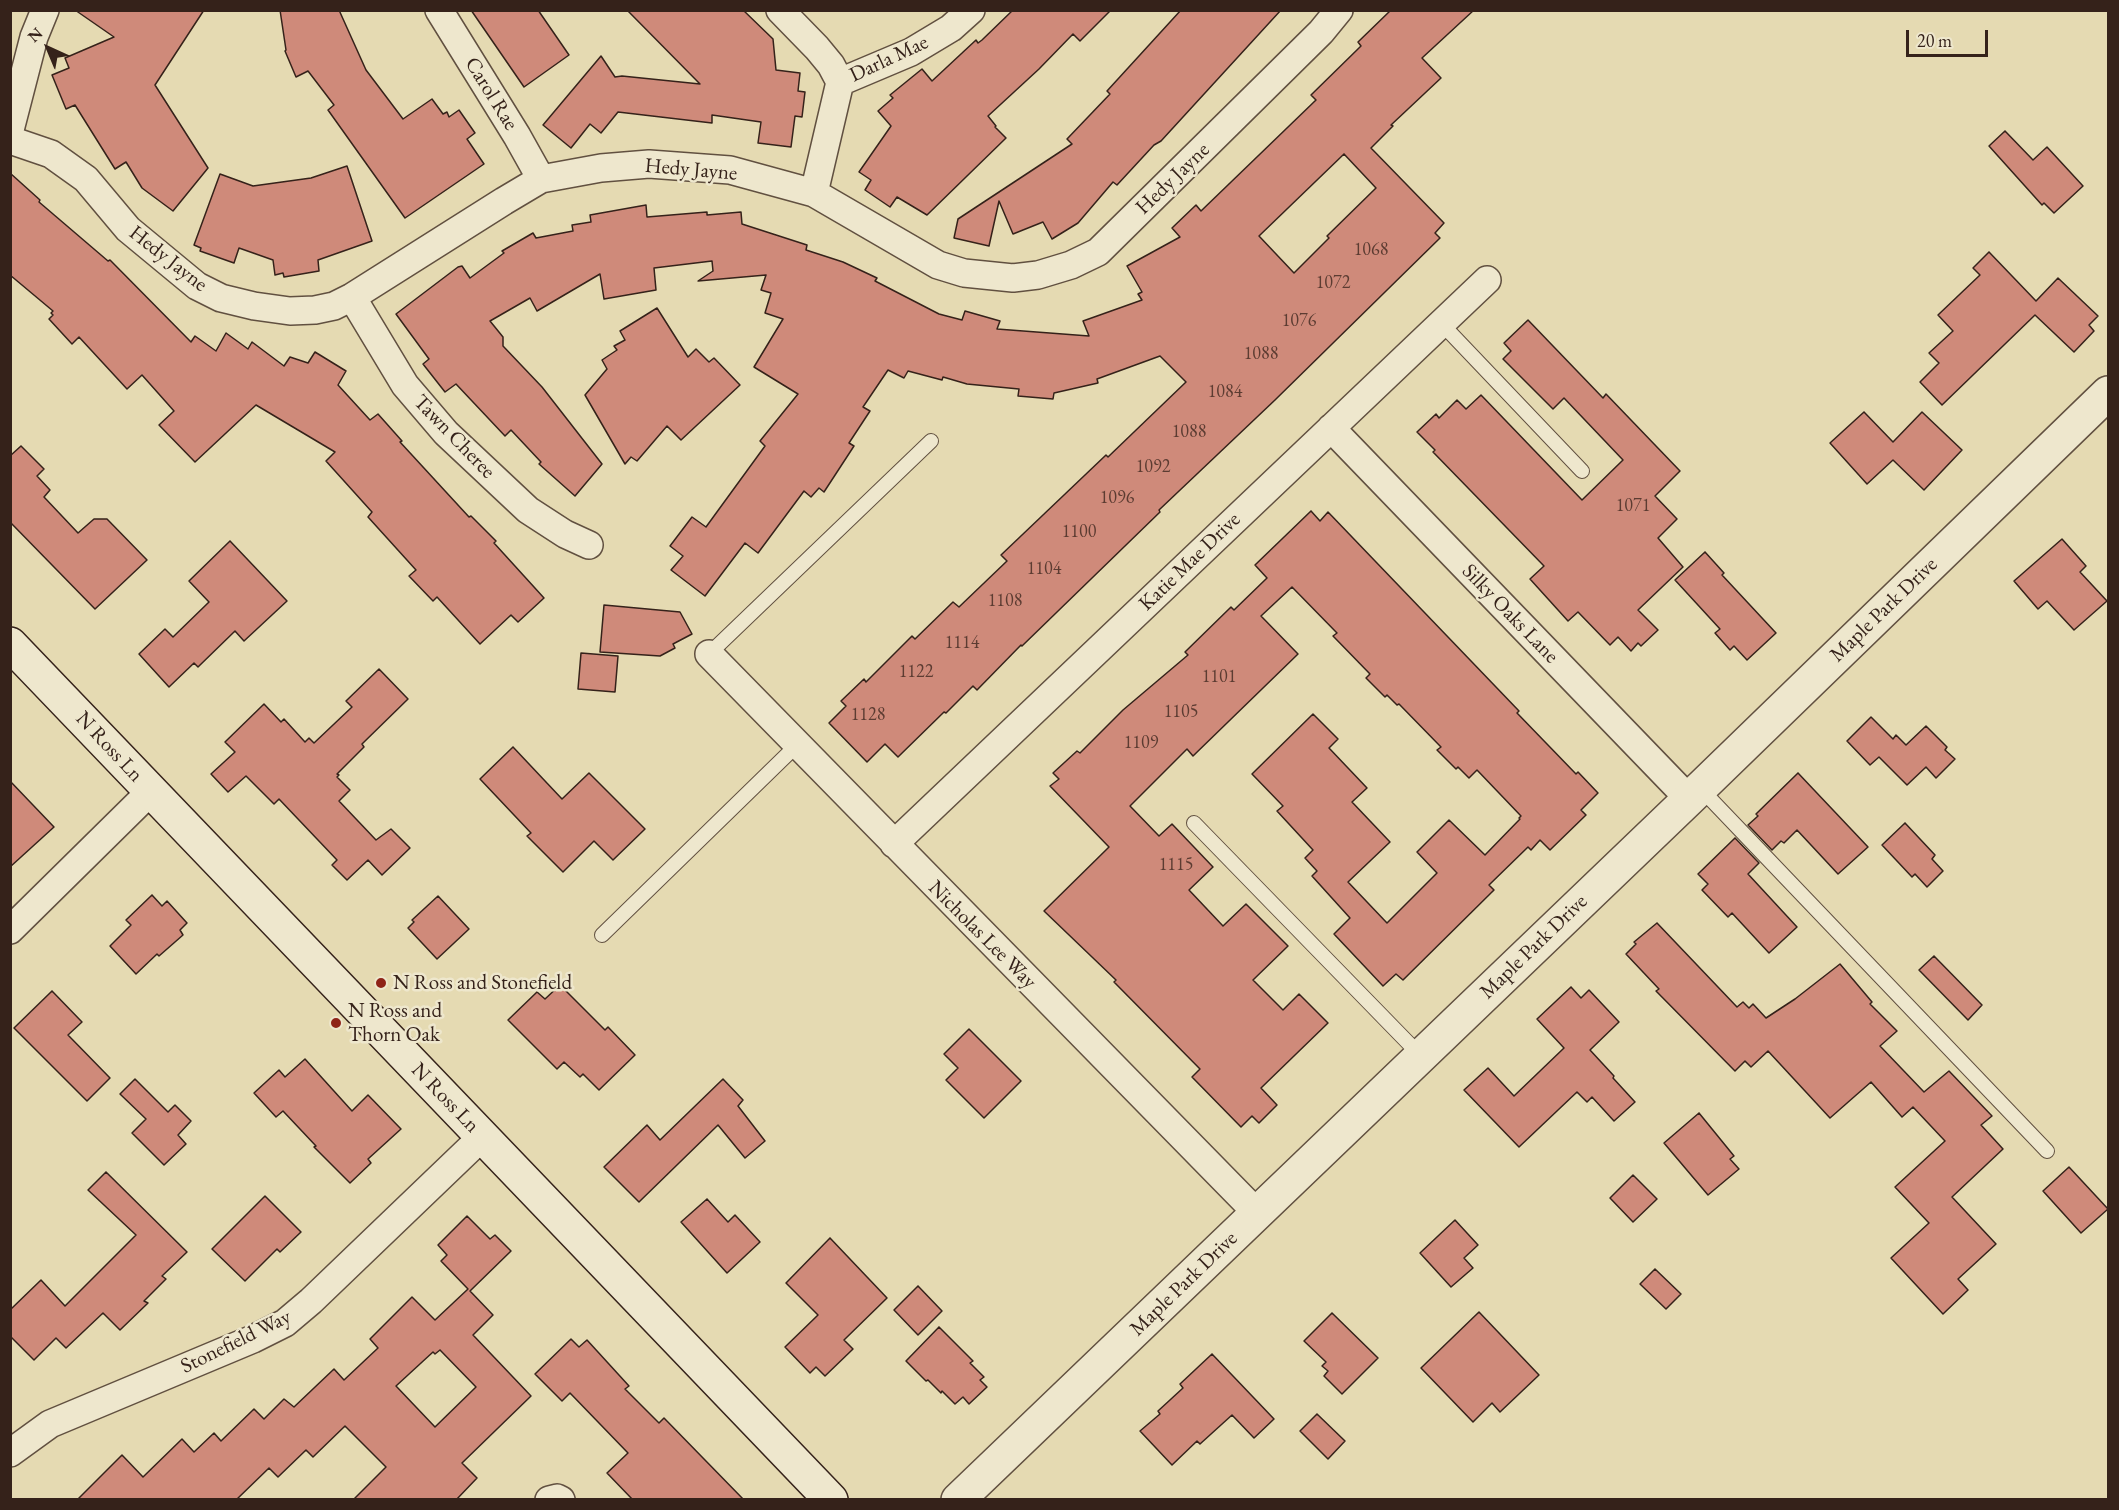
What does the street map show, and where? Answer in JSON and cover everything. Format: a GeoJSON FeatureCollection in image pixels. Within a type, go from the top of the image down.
{"type":"FeatureCollection","features":[{"type":"Feature","properties":{"kind":"street"},"geometry":{"type":"LineString","coordinates":[[10,130],[34,37],[45,10]]}},
{"type":"Feature","properties":{"kind":"street","name":"Carol Rae"},"geometry":{"type":"LineString","coordinates":[[439,10],[541,179]]}},
{"type":"Feature","properties":{"kind":"street"},"geometry":{"type":"LineString","coordinates":[[780,10],[831,64],[840,82]]}},
{"type":"Feature","properties":{"kind":"street","name":"Darla Mae"},"geometry":{"type":"LineString","coordinates":[[814,193],[840,82],[911,52],[951,28],[971,10]]}},
{"type":"Feature","properties":{"kind":"street","name":"Hedy Jayne"},"geometry":{"type":"LineString","coordinates":[[10,140],[51,154],[86,179],[137,237],[197,286],[221,298],[290,311],[315,310],[334,306],[352,297],[541,179],[601,168],[649,164],[691,165],[730,170],[814,193],[938,265],[964,273],[1013,278],[1038,275],[1071,265],[1098,252],[1322,33],[1339,10]]}},
{"type":"Feature","properties":{"kind":"street","name":"Katie Mae Drive"},"geometry":{"type":"LineString","coordinates":[[894,844],[1487,280]]}},
{"type":"Feature","properties":{"kind":"street","name":"Tawn Cheree"},"geometry":{"type":"LineString","coordinates":[[352,297],[405,385],[446,433],[528,510],[565,534],[589,545]]}},
{"type":"Feature","properties":{"kind":"street","name":"Maple Park Drive"},"geometry":{"type":"LineString","coordinates":[[958,1500],[2109,393]]}},
{"type":"Feature","properties":{"kind":"street","name":"Silky Oaks Lane"},"geometry":{"type":"LineString","coordinates":[[1331,428],[1694,793]]}},
{"type":"Feature","properties":{"kind":"street","name":"N Ross Ln"},"geometry":{"type":"LineString","coordinates":[[10,644],[831,1500]]}},
{"type":"Feature","properties":{"kind":"street","name":"Nicholas Lee Way"},"geometry":{"type":"LineString","coordinates":[[709,654],[1257,1214]]}},
{"type":"Feature","properties":{"kind":"street"},"geometry":{"type":"LineString","coordinates":[[10,930],[150,792]]}},
{"type":"Feature","properties":{"kind":"street","name":"Stonefield Way"},"geometry":{"type":"LineString","coordinates":[[10,1453],[50,1424],[253,1339],[285,1323],[311,1301],[482,1137]]}},
{"type":"Feature","properties":{"kind":"street"},"geometry":{"type":"LineString","coordinates":[[549,1500],[557,1498],[561,1500]]}},
{"type":"Feature","properties":{"kind":"lane"},"geometry":{"type":"LineString","coordinates":[[1442,323],[1582,471]]}},
{"type":"Feature","properties":{"kind":"lane"},"geometry":{"type":"LineString","coordinates":[[709,654],[931,441]]}},
{"type":"Feature","properties":{"kind":"lane"},"geometry":{"type":"LineString","coordinates":[[602,935],[797,745]]}},
{"type":"Feature","properties":{"kind":"lane"},"geometry":{"type":"LineString","coordinates":[[1694,793],[2047,1152]]}},
{"type":"Feature","properties":{"kind":"lane"},"geometry":{"type":"LineString","coordinates":[[1194,823],[1421,1056]]}},
{"type":"Feature","properties":{"kind":"building"},"geometry":{"type":"Polygon","coordinates":[[[75,10],[204,10],[155,85],[208,168],[173,211],[142,188],[126,162],[115,169],[75,105],[66,109],[52,75],[69,68],[65,58],[114,37],[75,10]]]}},
{"type":"Feature","properties":{"kind":"building"},"geometry":{"type":"Polygon","coordinates":[[[280,10],[339,10],[366,70],[403,119],[432,99],[443,114],[447,112],[449,117],[459,110],[475,133],[467,139],[484,164],[405,218],[328,110],[334,105],[308,71],[296,77],[285,51],[280,10]]]}},
{"type":"Feature","properties":{"kind":"building"},"geometry":{"type":"Polygon","coordinates":[[[471,10],[538,10],[569,55],[524,87],[471,10]]]}},
{"type":"Feature","properties":{"kind":"building"},"geometry":{"type":"Polygon","coordinates":[[[627,10],[743,10],[773,39],[776,70],[800,73],[798,91],[805,92],[802,117],[795,116],[791,147],[758,143],[761,122],[712,115],[712,123],[618,112],[601,133],[590,124],[571,148],[543,125],[601,56],[615,77],[700,84],[627,10]]]}},
{"type":"Feature","properties":{"kind":"building"},"geometry":{"type":"Polygon","coordinates":[[[1013,10],[1111,10],[1080,41],[1073,34],[988,116],[1006,138],[927,215],[897,197],[890,207],[865,190],[871,180],[859,172],[891,126],[878,111],[893,98],[890,95],[922,69],[932,81],[976,40],[978,43],[982,40],[1013,10]]]}},
{"type":"Feature","properties":{"kind":"building"},"geometry":{"type":"Polygon","coordinates":[[[1181,10],[1281,10],[1161,141],[1154,145],[1117,185],[1113,182],[1078,223],[1052,239],[1043,222],[1013,234],[999,201],[989,246],[954,238],[958,219],[1072,144],[1067,139],[1110,94],[1107,91],[1181,10]]]}},
{"type":"Feature","properties":{"kind":"building"},"geometry":{"type":"Polygon","coordinates":[[[1391,10],[1474,10],[1422,58],[1441,78],[1391,125],[1393,126],[1371,148],[1444,223],[1435,233],[1440,238],[977,690],[973,686],[898,757],[885,744],[867,762],[829,723],[846,706],[841,701],[864,679],[866,682],[912,636],[915,639],[953,602],[959,607],[1007,561],[1001,555],[1186,382],[1160,356],[1097,379],[1098,383],[1054,393],[1053,399],[1018,396],[1019,389],[967,384],[943,377],[942,380],[908,371],[904,378],[888,370],[863,407],[870,411],[849,443],[854,446],[824,492],[819,488],[811,497],[804,491],[758,553],[745,543],[705,596],[671,570],[683,556],[670,546],[692,517],[706,527],[765,446],[760,441],[798,394],[754,367],[783,319],[765,313],[771,293],[761,290],[766,275],[698,281],[713,271],[712,261],[654,268],[656,290],[604,299],[600,274],[537,311],[530,298],[490,321],[503,337],[503,346],[542,387],[602,464],[575,496],[539,464],[541,462],[511,430],[505,436],[456,384],[445,392],[423,364],[429,359],[396,314],[458,267],[462,266],[470,278],[504,253],[502,251],[533,233],[536,238],[573,231],[572,225],[591,222],[590,215],[646,205],[647,217],[707,212],[707,215],[741,212],[742,224],[807,245],[806,250],[843,262],[877,278],[875,281],[939,314],[962,320],[965,311],[1000,321],[997,329],[1089,336],[1083,321],[1142,300],[1138,294],[1142,292],[1127,266],[1180,237],[1172,228],[1196,205],[1201,211],[1316,100],[1311,95],[1361,46],[1358,42],[1391,10]],[[1344,154],[1259,236],[1294,273],[1329,238],[1327,236],[1376,188],[1344,154]]]}},
{"type":"Feature","properties":{"kind":"building"},"geometry":{"type":"Polygon","coordinates":[[[2005,131],[2033,160],[2047,147],[2083,186],[2054,213],[2044,203],[2042,205],[1989,146],[2005,131]]]}},
{"type":"Feature","properties":{"kind":"building"},"geometry":{"type":"Polygon","coordinates":[[[347,166],[372,241],[318,260],[319,271],[284,277],[283,273],[275,275],[273,260],[239,248],[234,263],[200,251],[201,248],[194,245],[220,174],[253,186],[311,178],[347,166]]]}},
{"type":"Feature","properties":{"kind":"building"},"geometry":{"type":"Polygon","coordinates":[[[10,173],[40,200],[39,202],[108,261],[110,260],[191,342],[195,336],[216,351],[226,333],[248,349],[252,342],[284,366],[290,357],[308,363],[315,352],[346,371],[338,385],[370,420],[378,414],[402,441],[400,442],[469,517],[471,516],[496,541],[494,543],[544,598],[518,622],[511,615],[480,644],[437,597],[433,601],[409,576],[416,570],[368,517],[372,512],[326,461],[335,452],[256,405],[195,462],[159,425],[174,411],[142,375],[127,389],[79,337],[72,344],[49,319],[53,311],[10,275],[10,173]]]}},
{"type":"Feature","properties":{"kind":"building"},"geometry":{"type":"Polygon","coordinates":[[[1989,252],[2036,301],[2058,278],[2098,316],[2089,325],[2094,331],[2074,352],[2035,315],[1942,405],[1920,382],[1939,363],[1929,353],[1953,331],[1938,315],[1980,275],[1973,268],[1989,252]]]}},
{"type":"Feature","properties":{"kind":"building"},"geometry":{"type":"Polygon","coordinates":[[[657,308],[688,357],[696,349],[709,362],[714,358],[740,385],[681,440],[667,426],[637,461],[631,457],[625,464],[585,395],[607,369],[602,360],[617,350],[614,346],[625,340],[620,331],[657,308]]]}},
{"type":"Feature","properties":{"kind":"building"},"geometry":{"type":"Polygon","coordinates":[[[1528,320],[1603,398],[1606,394],[1680,471],[1655,496],[1677,519],[1658,538],[1683,567],[1638,610],[1658,630],[1641,646],[1638,643],[1631,651],[1618,637],[1610,645],[1578,612],[1568,621],[1530,579],[1544,566],[1433,452],[1435,450],[1417,432],[1436,414],[1439,418],[1457,400],[1466,409],[1481,395],[1582,500],[1623,460],[1564,398],[1553,409],[1503,359],[1511,351],[1504,343],[1528,320]]]}},
{"type":"Feature","properties":{"kind":"building"},"geometry":{"type":"Polygon","coordinates":[[[1864,412],[1893,442],[1922,412],[1962,450],[1924,490],[1893,460],[1867,484],[1830,443],[1864,412]]]}},
{"type":"Feature","properties":{"kind":"building"},"geometry":{"type":"Polygon","coordinates":[[[21,446],[44,469],[37,476],[50,490],[44,497],[78,533],[94,519],[107,519],[147,560],[95,609],[10,522],[10,456],[21,446]]]}},
{"type":"Feature","properties":{"kind":"building"},"geometry":{"type":"Polygon","coordinates":[[[1311,511],[1320,521],[1328,512],[1519,711],[1517,713],[1576,774],[1578,772],[1598,793],[1581,810],[1586,815],[1550,850],[1540,840],[1531,850],[1528,847],[1489,885],[1494,890],[1403,980],[1396,974],[1383,986],[1334,934],[1350,918],[1312,876],[1317,871],[1305,858],[1313,850],[1277,811],[1283,806],[1252,774],[1313,714],[1338,739],[1329,748],[1367,788],[1352,802],[1390,842],[1348,882],[1387,923],[1437,873],[1417,852],[1449,820],[1485,855],[1521,816],[1477,770],[1469,778],[1437,750],[1441,747],[1399,704],[1397,705],[1387,695],[1385,697],[1366,678],[1370,674],[1333,636],[1337,633],[1292,587],[1261,616],[1298,654],[1193,756],[1187,749],[1130,806],[1159,836],[1172,824],[1213,867],[1189,890],[1223,926],[1246,904],[1288,946],[1253,980],[1283,1010],[1299,994],[1328,1023],[1261,1088],[1277,1105],[1259,1123],[1252,1116],[1241,1127],[1192,1077],[1200,1069],[1114,982],[1116,980],[1044,911],[1109,847],[1050,786],[1059,779],[1053,773],[1077,751],[1080,753],[1123,710],[1188,655],[1185,652],[1231,607],[1234,610],[1267,578],[1255,565],[1311,511]]]}},
{"type":"Feature","properties":{"kind":"building"},"geometry":{"type":"Polygon","coordinates":[[[2062,539],[2086,566],[2080,572],[2107,601],[2074,630],[2047,601],[2038,609],[2014,581],[2062,539]]]}},
{"type":"Feature","properties":{"kind":"building"},"geometry":{"type":"Polygon","coordinates":[[[230,541],[287,601],[244,641],[235,631],[198,667],[194,663],[169,687],[139,654],[165,629],[173,637],[209,602],[189,581],[230,541]]]}},
{"type":"Feature","properties":{"kind":"building"},"geometry":{"type":"Polygon","coordinates":[[[1705,552],[1724,573],[1722,575],[1776,633],[1747,660],[1734,646],[1730,650],[1715,633],[1720,629],[1675,580],[1705,552]]]}},
{"type":"Feature","properties":{"kind":"building"},"geometry":{"type":"Polygon","coordinates":[[[604,605],[680,612],[692,634],[673,644],[675,648],[660,656],[600,652],[604,605]]]}},
{"type":"Feature","properties":{"kind":"building"},"geometry":{"type":"Polygon","coordinates":[[[581,653],[618,656],[615,692],[578,689],[581,653]]]}},
{"type":"Feature","properties":{"kind":"building"},"geometry":{"type":"Polygon","coordinates":[[[379,669],[408,699],[362,744],[364,747],[337,774],[339,775],[337,777],[350,790],[339,801],[376,840],[391,829],[410,848],[382,875],[368,860],[347,880],[332,865],[337,860],[279,799],[274,804],[246,776],[228,792],[211,774],[235,752],[225,742],[264,704],[281,722],[284,719],[305,742],[309,738],[314,743],[352,707],[346,701],[379,669]]]}},
{"type":"Feature","properties":{"kind":"building"},"geometry":{"type":"Polygon","coordinates":[[[1871,717],[1893,739],[1896,735],[1906,745],[1926,726],[1947,747],[1945,750],[1955,759],[1936,778],[1926,767],[1907,785],[1879,757],[1870,765],[1847,741],[1871,717]]]}},
{"type":"Feature","properties":{"kind":"building"},"geometry":{"type":"Polygon","coordinates":[[[513,747],[562,799],[589,773],[645,829],[613,860],[594,841],[563,872],[527,836],[531,833],[480,779],[513,747]]]}},
{"type":"Feature","properties":{"kind":"building"},"geometry":{"type":"Polygon","coordinates":[[[1798,773],[1868,847],[1838,874],[1797,830],[1784,843],[1781,841],[1772,850],[1748,825],[1758,816],[1756,814],[1798,773]]]}},
{"type":"Feature","properties":{"kind":"building"},"geometry":{"type":"Polygon","coordinates":[[[10,781],[54,827],[10,867],[10,781]]]}},
{"type":"Feature","properties":{"kind":"building"},"geometry":{"type":"Polygon","coordinates":[[[1905,823],[1935,855],[1932,859],[1943,871],[1927,887],[1915,874],[1912,877],[1882,845],[1905,823]]]}},
{"type":"Feature","properties":{"kind":"building"},"geometry":{"type":"Polygon","coordinates":[[[1735,838],[1759,863],[1748,874],[1797,927],[1769,953],[1732,913],[1728,917],[1702,890],[1708,884],[1698,874],[1735,838]]]}},
{"type":"Feature","properties":{"kind":"building"},"geometry":{"type":"Polygon","coordinates":[[[152,895],[162,906],[167,901],[187,923],[180,930],[183,935],[159,956],[157,954],[136,974],[110,946],[131,925],[126,920],[152,895]]]}},
{"type":"Feature","properties":{"kind":"building"},"geometry":{"type":"Polygon","coordinates":[[[438,896],[469,929],[437,959],[408,928],[414,922],[412,920],[438,896]]]}},
{"type":"Feature","properties":{"kind":"building"},"geometry":{"type":"Polygon","coordinates":[[[1657,923],[1737,1007],[1743,1002],[1749,1008],[1753,1004],[1766,1018],[1840,964],[1872,1002],[1870,1004],[1897,1031],[1880,1046],[1924,1092],[1949,1071],[1992,1116],[1981,1125],[2003,1149],[1952,1197],[1996,1244],[1958,1279],[1968,1290],[1943,1314],[1891,1258],[1929,1223],[1895,1187],[1945,1141],[1913,1107],[1902,1117],[1871,1082],[1830,1118],[1768,1051],[1751,1067],[1745,1061],[1735,1071],[1656,991],[1659,989],[1626,954],[1636,944],[1634,942],[1657,923]]]}},
{"type":"Feature","properties":{"kind":"building"},"geometry":{"type":"Polygon","coordinates":[[[1934,956],[1982,1005],[1968,1020],[1919,970],[1934,956]]]}},
{"type":"Feature","properties":{"kind":"building"},"geometry":{"type":"Polygon","coordinates":[[[560,985],[605,1030],[608,1027],[635,1055],[599,1090],[583,1074],[580,1077],[564,1062],[557,1069],[508,1020],[537,992],[545,999],[560,985]]]}},
{"type":"Feature","properties":{"kind":"building"},"geometry":{"type":"Polygon","coordinates":[[[1571,987],[1581,998],[1589,990],[1619,1022],[1590,1050],[1635,1102],[1614,1121],[1592,1097],[1587,1102],[1577,1092],[1519,1147],[1464,1090],[1488,1068],[1514,1096],[1564,1048],[1537,1019],[1571,987]]]}},
{"type":"Feature","properties":{"kind":"building"},"geometry":{"type":"Polygon","coordinates":[[[52,991],[82,1022],[68,1035],[110,1078],[87,1101],[14,1028],[52,991]]]}},
{"type":"Feature","properties":{"kind":"building"},"geometry":{"type":"Polygon","coordinates":[[[969,1029],[1021,1081],[984,1118],[946,1080],[958,1068],[944,1054],[969,1029]]]}},
{"type":"Feature","properties":{"kind":"building"},"geometry":{"type":"Polygon","coordinates":[[[305,1059],[352,1111],[368,1095],[401,1129],[368,1159],[371,1163],[350,1183],[314,1147],[316,1146],[283,1111],[276,1117],[254,1093],[279,1070],[285,1077],[305,1059]]]}},
{"type":"Feature","properties":{"kind":"building"},"geometry":{"type":"Polygon","coordinates":[[[135,1079],[168,1112],[175,1105],[191,1121],[178,1135],[186,1144],[164,1165],[132,1133],[146,1119],[120,1094],[135,1079]]]}},
{"type":"Feature","properties":{"kind":"building"},"geometry":{"type":"Polygon","coordinates":[[[723,1079],[743,1100],[738,1106],[765,1141],[745,1158],[718,1125],[639,1202],[604,1167],[647,1125],[660,1140],[723,1079]]]}},
{"type":"Feature","properties":{"kind":"building"},"geometry":{"type":"Polygon","coordinates":[[[1699,1113],[1734,1156],[1730,1159],[1739,1169],[1708,1195],[1664,1143],[1699,1113]]]}},
{"type":"Feature","properties":{"kind":"building"},"geometry":{"type":"Polygon","coordinates":[[[2069,1167],[2108,1209],[2081,1233],[2043,1191],[2069,1167]]]}},
{"type":"Feature","properties":{"kind":"building"},"geometry":{"type":"Polygon","coordinates":[[[106,1172],[187,1252],[162,1276],[166,1279],[144,1301],[148,1303],[120,1330],[103,1313],[66,1348],[56,1338],[34,1360],[10,1336],[10,1310],[41,1280],[65,1306],[136,1235],[88,1190],[106,1172]]]}},
{"type":"Feature","properties":{"kind":"building"},"geometry":{"type":"Polygon","coordinates":[[[1633,1175],[1657,1199],[1633,1222],[1610,1198],[1633,1175]]]}},
{"type":"Feature","properties":{"kind":"building"},"geometry":{"type":"Polygon","coordinates":[[[265,1196],[301,1232],[280,1252],[277,1249],[245,1281],[212,1249],[265,1196]]]}},
{"type":"Feature","properties":{"kind":"building"},"geometry":{"type":"Polygon","coordinates":[[[707,1199],[728,1222],[735,1215],[760,1242],[727,1273],[681,1222],[707,1199]]]}},
{"type":"Feature","properties":{"kind":"building"},"geometry":{"type":"Polygon","coordinates":[[[467,1216],[490,1239],[495,1235],[511,1251],[470,1291],[493,1315],[473,1335],[531,1396],[462,1463],[477,1478],[456,1500],[353,1500],[386,1467],[345,1426],[313,1457],[306,1450],[278,1477],[269,1468],[236,1500],[77,1500],[122,1455],[143,1477],[182,1439],[194,1452],[214,1433],[221,1441],[254,1409],[264,1419],[284,1399],[294,1407],[334,1369],[344,1380],[378,1348],[370,1339],[412,1297],[435,1320],[468,1289],[441,1261],[447,1255],[438,1245],[467,1216]],[[440,1350],[435,1354],[433,1352],[396,1386],[435,1427],[476,1387],[440,1350]]]}},
{"type":"Feature","properties":{"kind":"building"},"geometry":{"type":"Polygon","coordinates":[[[1455,1220],[1478,1245],[1464,1258],[1473,1268],[1451,1287],[1420,1253],[1455,1220]]]}},
{"type":"Feature","properties":{"kind":"building"},"geometry":{"type":"Polygon","coordinates":[[[830,1238],[887,1298],[844,1340],[853,1349],[825,1376],[816,1367],[810,1373],[785,1347],[818,1315],[786,1283],[830,1238]]]}},
{"type":"Feature","properties":{"kind":"building"},"geometry":{"type":"Polygon","coordinates":[[[1655,1269],[1681,1294],[1666,1309],[1640,1284],[1655,1269]]]}},
{"type":"Feature","properties":{"kind":"building"},"geometry":{"type":"Polygon","coordinates":[[[918,1286],[942,1311],[918,1335],[894,1310],[918,1286]]]}},
{"type":"Feature","properties":{"kind":"building"},"geometry":{"type":"Polygon","coordinates":[[[1479,1312],[1539,1375],[1500,1412],[1492,1403],[1473,1422],[1421,1368],[1479,1312]]]}},
{"type":"Feature","properties":{"kind":"building"},"geometry":{"type":"Polygon","coordinates":[[[1332,1313],[1378,1358],[1342,1394],[1324,1376],[1328,1371],[1322,1366],[1326,1362],[1304,1341],[1332,1313]]]}},
{"type":"Feature","properties":{"kind":"building"},"geometry":{"type":"Polygon","coordinates":[[[939,1327],[973,1361],[970,1363],[984,1377],[980,1380],[987,1387],[969,1404],[963,1397],[955,1404],[942,1391],[941,1393],[928,1380],[926,1381],[906,1361],[939,1327]]]}},
{"type":"Feature","properties":{"kind":"building"},"geometry":{"type":"Polygon","coordinates":[[[571,1339],[579,1347],[587,1340],[629,1386],[625,1389],[659,1423],[664,1418],[744,1500],[633,1500],[607,1473],[628,1453],[570,1393],[562,1401],[535,1374],[571,1339]]]}},
{"type":"Feature","properties":{"kind":"building"},"geometry":{"type":"Polygon","coordinates":[[[1212,1354],[1274,1419],[1254,1438],[1232,1415],[1200,1444],[1197,1441],[1172,1465],[1140,1431],[1160,1414],[1158,1411],[1183,1388],[1180,1384],[1212,1354]]]}},
{"type":"Feature","properties":{"kind":"building"},"geometry":{"type":"Polygon","coordinates":[[[1317,1414],[1345,1441],[1328,1459],[1300,1431],[1317,1414]]]}},
{"type":"Feature","properties":{"kind":"place","name":"N Ross and Stonefield"},"geometry":{"type":"Point","coordinates":[381,983]}},
{"type":"Feature","properties":{"kind":"place","name":"N Ross and Thorn Oak"},"geometry":{"type":"Point","coordinates":[336,1023]}}]}
